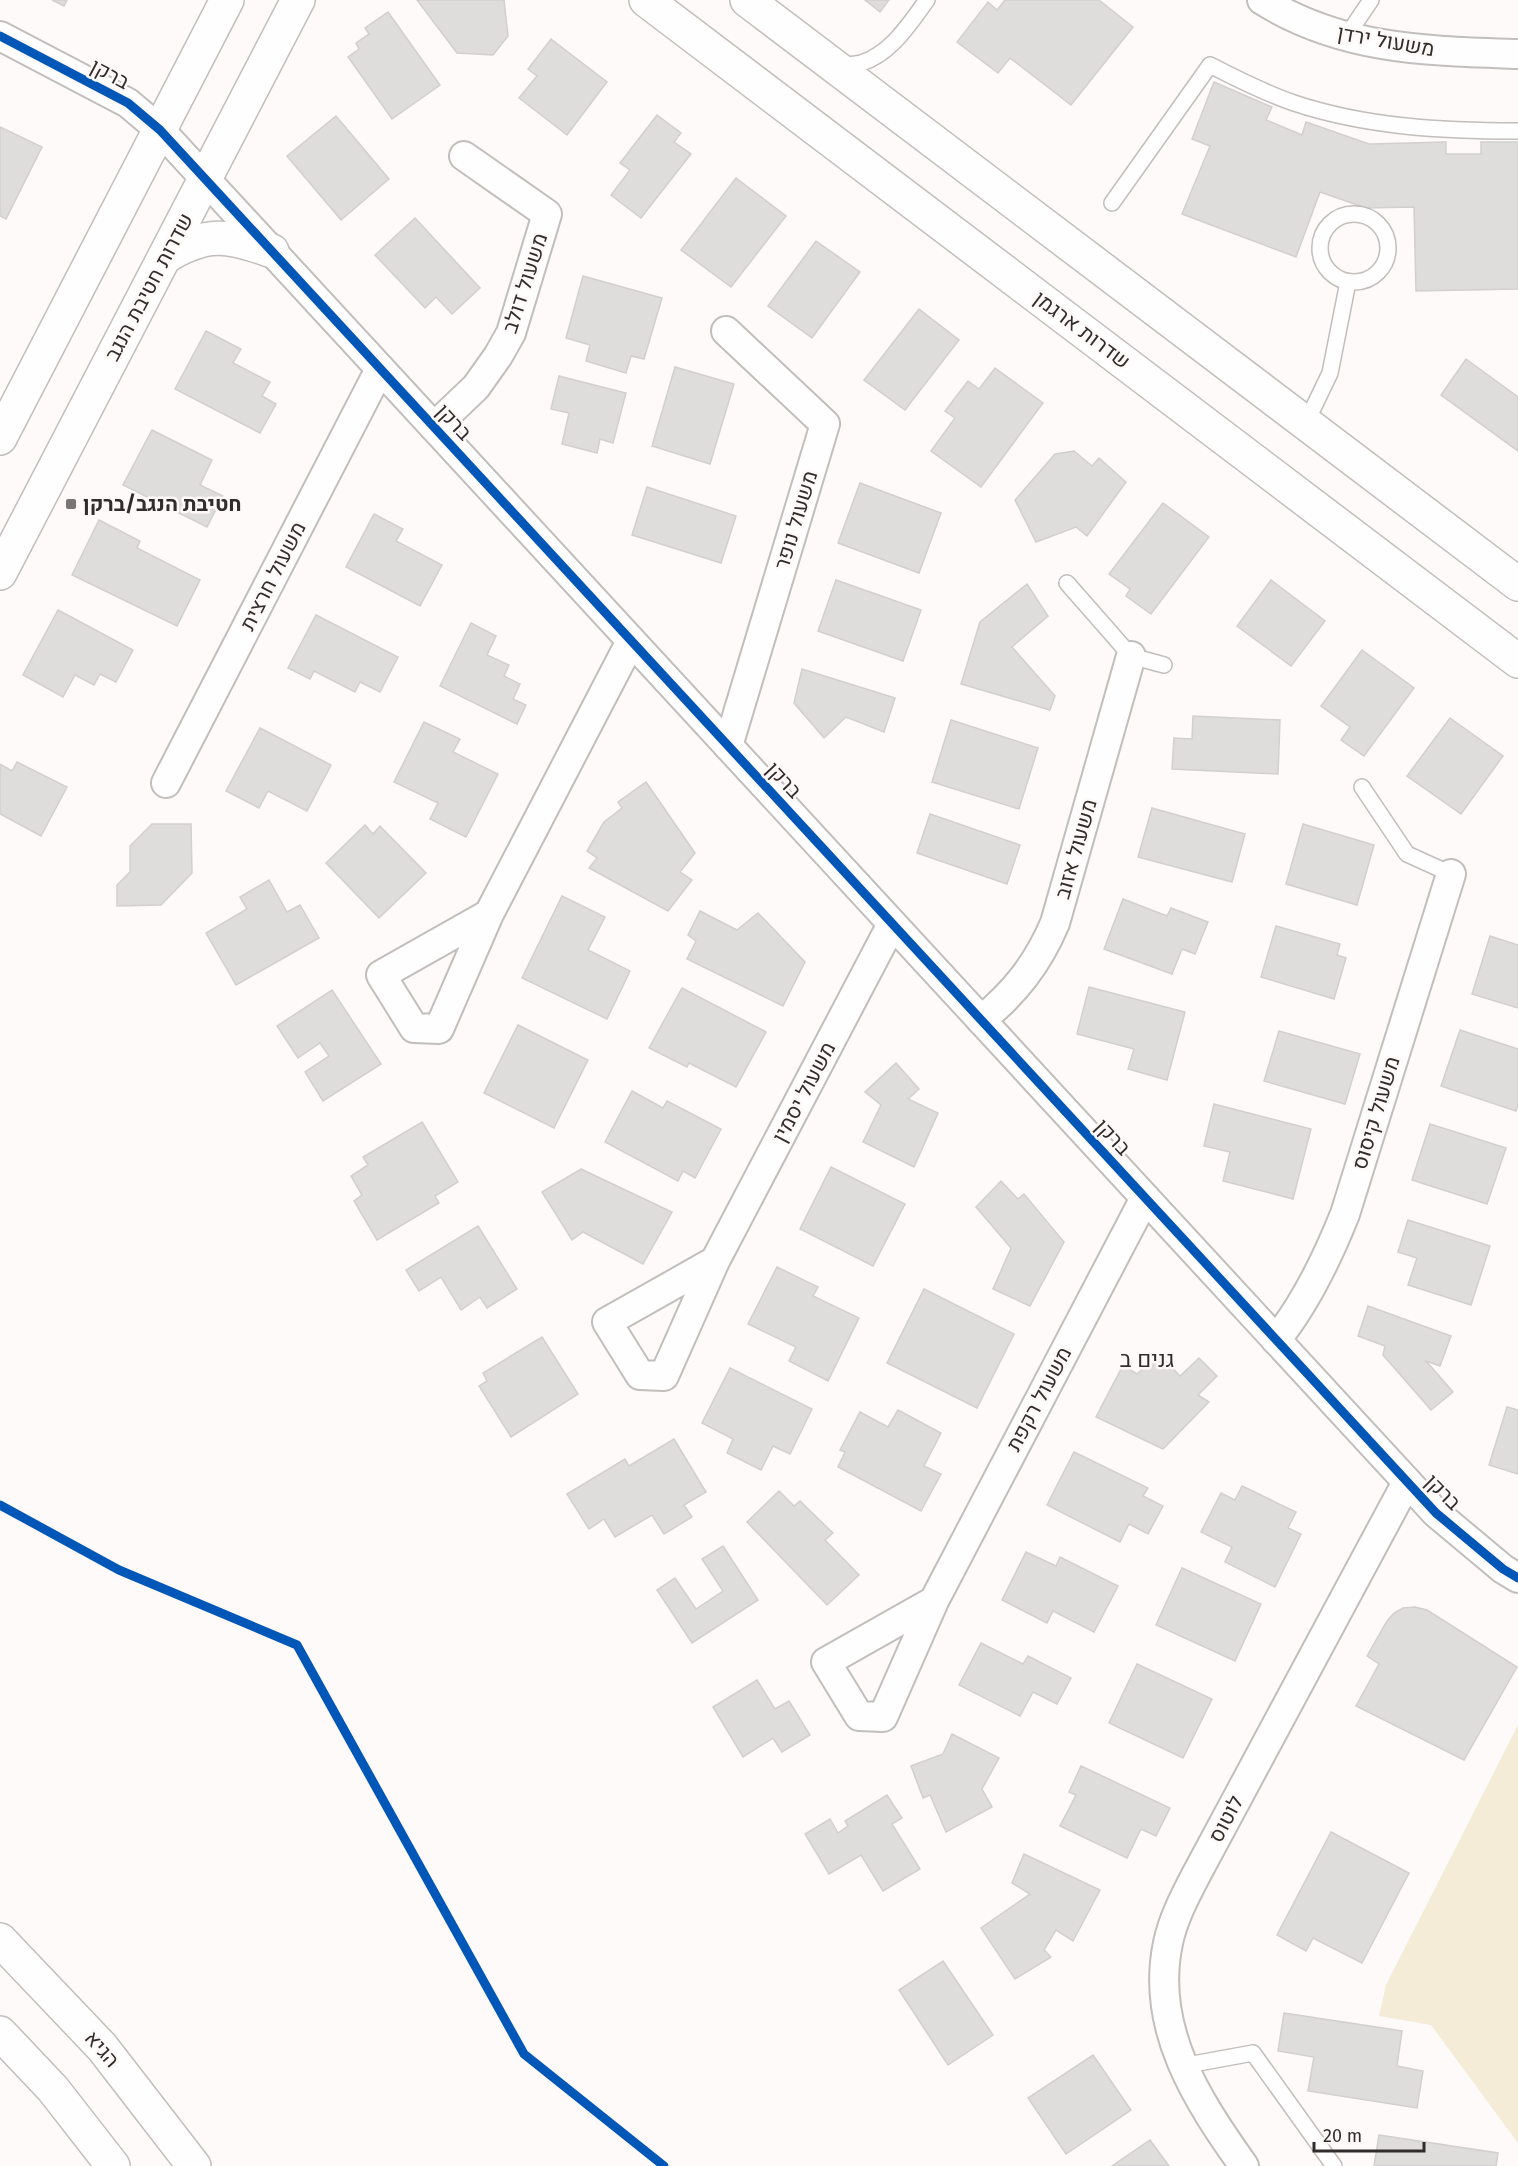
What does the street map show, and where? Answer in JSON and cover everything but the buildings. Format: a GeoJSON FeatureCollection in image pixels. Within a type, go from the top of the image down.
{"type":"FeatureCollection","features":[{"type":"Feature","properties":{"kind":"main road"},"geometry":{"type":"LineString","coordinates":[[0,438],[227,0]]}},
{"type":"Feature","properties":{"kind":"main road","name":"שדרות חטיבת הנגב"},"geometry":{"type":"LineString","coordinates":[[0,573],[298,0]]}},
{"type":"Feature","properties":{"kind":"main road","name":"שדרות ארגמן"},"geometry":{"type":"LineString","coordinates":[[646,0],[1518,661]]}},
{"type":"Feature","properties":{"kind":"main road"},"geometry":{"type":"LineString","coordinates":[[747,0],[1518,584]]}},
{"type":"Feature","properties":{"kind":"main road"},"geometry":{"type":"LineString","coordinates":[[165,257],[185,244],[204,239],[229,239],[272,251]]}},
{"type":"Feature","properties":{"kind":"main road","name":"הגיא"},"geometry":{"type":"LineString","coordinates":[[0,1940],[102,2047],[194,2166]]}},
{"type":"Feature","properties":{"kind":"main road"},"geometry":{"type":"LineString","coordinates":[[0,2033],[53,2089],[113,2166]]}},
{"type":"Feature","properties":{"kind":"street","name":"משעול ירדן"},"geometry":{"type":"LineString","coordinates":[[1262,0],[1296,18],[1346,37],[1405,48],[1518,54]]}},
{"type":"Feature","properties":{"kind":"street","name":"ברקן"},"geometry":{"type":"LineString","coordinates":[[0,36],[128,104],[160,130],[1436,1513],[1503,1569],[1518,1578]]}},
{"type":"Feature","properties":{"kind":"street","name":"משעול דולב"},"geometry":{"type":"LineString","coordinates":[[434,427],[476,387],[511,333],[547,214],[464,156]]}},
{"type":"Feature","properties":{"kind":"street","name":"משעול נופר"},"geometry":{"type":"LineString","coordinates":[[726,331],[825,424],[728,746]]}},
{"type":"Feature","properties":{"kind":"street","name":"משעול חרצית"},"geometry":{"type":"LineString","coordinates":[[166,783],[380,369]]}},
{"type":"Feature","properties":{"kind":"street"},"geometry":{"type":"LineString","coordinates":[[489,914],[631,641]]}},
{"type":"Feature","properties":{"kind":"street","name":"משעול אזוב"},"geometry":{"type":"LineString","coordinates":[[981,1020],[1003,1003],[1024,980],[1041,954],[1055,923],[1131,656]]}},
{"type":"Feature","properties":{"kind":"street","name":"משעול קיסוס"},"geometry":{"type":"LineString","coordinates":[[1276,1340],[1314,1281],[1345,1214],[1451,874]]}},
{"type":"Feature","properties":{"kind":"street","name":"משעול יסמין"},"geometry":{"type":"LineString","coordinates":[[715,1261],[892,924]]}},
{"type":"Feature","properties":{"kind":"street","name":"משעול רקפת"},"geometry":{"type":"LineString","coordinates":[[934,1601],[1144,1198]]}},
{"type":"Feature","properties":{"kind":"street","name":"לוטוס"},"geometry":{"type":"LineString","coordinates":[[1244,2166],[1208,2113],[1182,2066],[1171,2035],[1164,2004],[1163,1973],[1168,1941],[1179,1909],[1407,1482]]}},
{"type":"Feature","properties":{"kind":"lane"},"geometry":{"type":"LineString","coordinates":[[835,66],[860,63],[885,50],[927,0]]}},
{"type":"Feature","properties":{"kind":"lane"},"geometry":{"type":"LineString","coordinates":[[1346,37],[1371,0]]}},
{"type":"Feature","properties":{"kind":"lane"},"geometry":{"type":"LineString","coordinates":[[1112,203],[1210,65],[1252,86],[1294,103],[1338,115],[1426,129],[1518,131]]}},
{"type":"Feature","properties":{"kind":"lane"},"geometry":{"type":"LineString","coordinates":[[1354,214],[1373,220],[1382,229],[1388,241],[1388,254],[1383,266],[1374,276],[1362,281],[1348,282],[1336,276],[1326,267],[1321,255],[1321,242],[1326,230],[1335,220],[1354,214]]}},
{"type":"Feature","properties":{"kind":"lane"},"geometry":{"type":"LineString","coordinates":[[1306,423],[1330,373],[1348,282]]}},
{"type":"Feature","properties":{"kind":"lane"},"geometry":{"type":"LineString","coordinates":[[1067,583],[1131,656],[1164,665]]}},
{"type":"Feature","properties":{"kind":"lane"},"geometry":{"type":"LineString","coordinates":[[1362,787],[1407,854],[1451,874]]}},
{"type":"Feature","properties":{"kind":"lane"},"geometry":{"type":"LineString","coordinates":[[1182,2066],[1253,2052],[1334,2166]]}},
{"type":"Feature","properties":{"kind":"shaded area"},"geometry":{"type":"Polygon","coordinates":[[[1518,1725],[1518,2143],[1431,2025],[1379,2016],[1386,1985],[1518,1725]]]}},
{"type":"Feature","properties":{"kind":"cycle path"},"geometry":{"type":"LineString","coordinates":[[0,36],[128,103],[160,130],[1436,1513],[1503,1569],[1518,1578]]}},
{"type":"Feature","properties":{"kind":"cycle path"},"geometry":{"type":"LineString","coordinates":[[0,1505],[119,1570],[297,1645],[524,2054],[664,2166]]}},
{"type":"Feature","properties":{"kind":"place","name":"חטיבת הנגב/ברקן"},"geometry":{"type":"Point","coordinates":[71,504]}},
{"type":"Feature","properties":{"kind":"district","name":"גנים ב"},"geometry":{"type":"Point","coordinates":[1147,1359]}}]}
